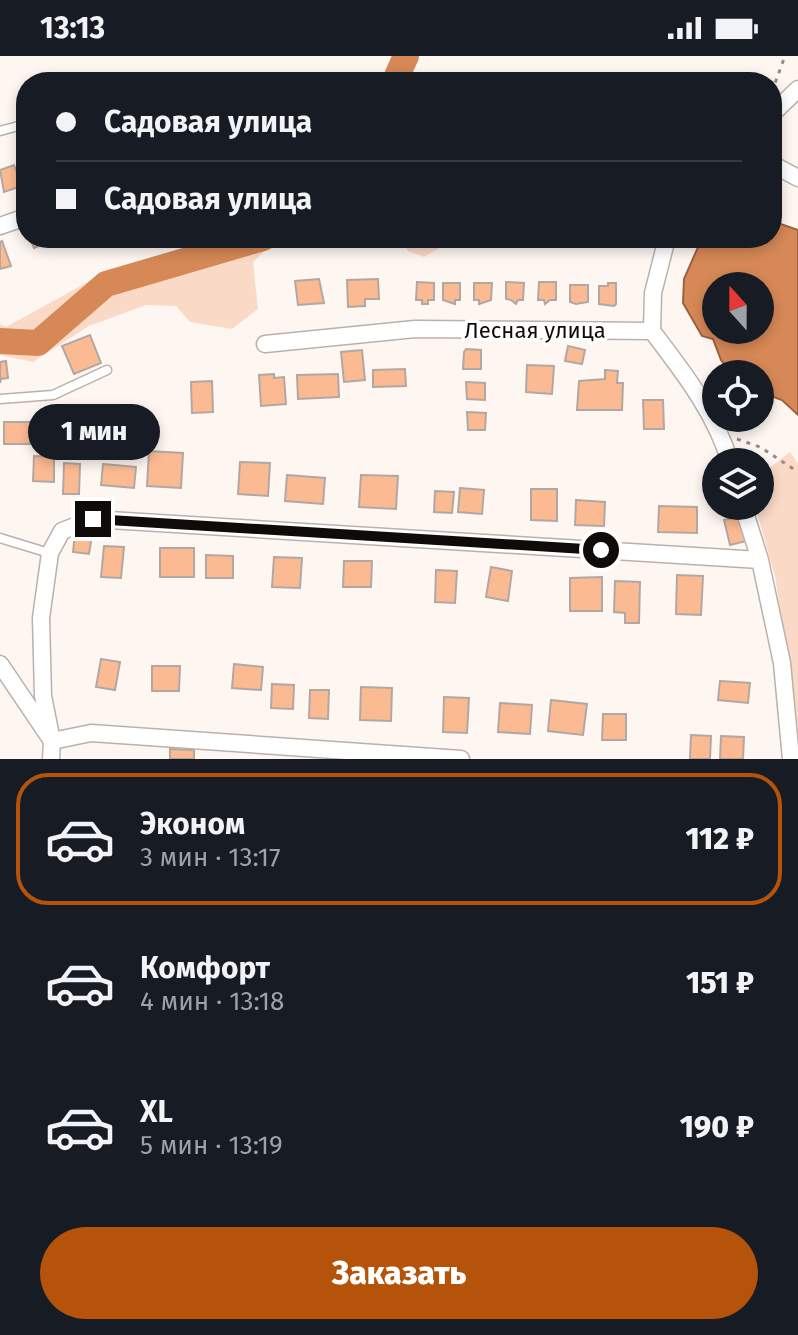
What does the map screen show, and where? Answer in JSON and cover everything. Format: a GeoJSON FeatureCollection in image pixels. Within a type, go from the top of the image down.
{"type":"FeatureCollection","features":[{"type":"Feature","properties":{"kind":"street"},"geometry":{"type":"LineString","coordinates":[[782,105],[798,89]]}},
{"type":"Feature","properties":{"kind":"street"},"geometry":{"type":"LineString","coordinates":[[664,248],[653,293],[652,331],[692,383],[722,434],[726,448]]}},
{"type":"Feature","properties":{"kind":"street","name":"Лесная улица"},"geometry":{"type":"LineString","coordinates":[[265,344],[415,329],[652,331]]}},
{"type":"Feature","properties":{"kind":"street"},"geometry":{"type":"LineString","coordinates":[[51,759],[52,741],[43,696],[41,618],[50,553],[62,531],[93,519],[760,560]]}},
{"type":"Feature","properties":{"kind":"street"},"geometry":{"type":"LineString","coordinates":[[747,520],[760,560],[782,663],[791,759]]}},
{"type":"Feature","properties":{"kind":"street"},"geometry":{"type":"LineString","coordinates":[[0,664],[52,741]]}},
{"type":"Feature","properties":{"kind":"street"},"geometry":{"type":"LineString","coordinates":[[52,741],[91,733],[461,759]]}},
{"type":"Feature","properties":{"kind":"lane"},"geometry":{"type":"LineString","coordinates":[[0,399],[53,395],[107,370]]}},
{"type":"Feature","properties":{"kind":"lane"},"geometry":{"type":"LineString","coordinates":[[0,538],[50,553]]}},
{"type":"Feature","properties":{"kind":"path"},"geometry":{"type":"LineString","coordinates":[[722,434],[760,447],[798,472]]}},
{"type":"Feature","properties":{"kind":"shaded area"},"geometry":{"type":"Polygon","coordinates":[[[782,224],[798,230],[798,415],[782,400],[774,397],[774,360],[721,360],[715,344],[774,344],[774,272],[702,272],[702,336],[683,303],[684,279],[698,248],[782,248],[782,224]]]}},
{"type":"Feature","properties":{"kind":"shaded area"},"geometry":{"type":"Polygon","coordinates":[[[200,248],[268,248],[253,262],[258,309],[232,329],[190,322],[176,306],[146,305],[89,326],[33,362],[0,355],[0,324],[6,327],[95,278],[183,262],[200,248]]]}},
{"type":"Feature","properties":{"kind":"shaded area"},"geometry":{"type":"Polygon","coordinates":[[[406,248],[440,248],[424,257],[406,248]]]}},
{"type":"Feature","properties":{"kind":"shaded area"},"geometry":{"type":"Polygon","coordinates":[[[790,452],[798,464],[798,728],[775,576],[759,520],[774,520],[774,464],[790,452]]]}},
{"type":"Feature","properties":{"kind":"building"},"geometry":{"type":"Polygon","coordinates":[[[14,165],[16,188],[4,192],[0,170],[14,165]]]}},
{"type":"Feature","properties":{"kind":"building"},"geometry":{"type":"Polygon","coordinates":[[[0,242],[11,266],[0,269],[0,242]]]}},
{"type":"Feature","properties":{"kind":"building"},"geometry":{"type":"Polygon","coordinates":[[[319,279],[324,303],[298,305],[295,281],[319,279]]]}},
{"type":"Feature","properties":{"kind":"building"},"geometry":{"type":"Polygon","coordinates":[[[378,279],[379,299],[365,299],[365,306],[348,307],[347,280],[378,279]]]}},
{"type":"Feature","properties":{"kind":"building"},"geometry":{"type":"Polygon","coordinates":[[[417,282],[434,283],[434,300],[422,304],[422,300],[416,300],[417,282]]]}},
{"type":"Feature","properties":{"kind":"building"},"geometry":{"type":"Polygon","coordinates":[[[506,282],[524,283],[523,300],[518,300],[516,304],[506,299],[506,282]]]}},
{"type":"Feature","properties":{"kind":"building"},"geometry":{"type":"Polygon","coordinates":[[[539,282],[556,282],[556,300],[545,304],[544,300],[538,300],[539,282]]]}},
{"type":"Feature","properties":{"kind":"building"},"geometry":{"type":"Polygon","coordinates":[[[443,283],[460,283],[460,300],[455,300],[455,304],[443,300],[443,283]]]}},
{"type":"Feature","properties":{"kind":"building"},"geometry":{"type":"Polygon","coordinates":[[[474,283],[492,283],[491,300],[479,304],[479,300],[474,300],[474,283]]]}},
{"type":"Feature","properties":{"kind":"building"},"geometry":{"type":"Polygon","coordinates":[[[608,283],[616,283],[614,306],[599,304],[599,286],[608,286],[608,283]]]}},
{"type":"Feature","properties":{"kind":"building"},"geometry":{"type":"Polygon","coordinates":[[[570,285],[588,285],[588,302],[570,302],[570,285]]]}},
{"type":"Feature","properties":{"kind":"building"},"geometry":{"type":"Polygon","coordinates":[[[90,335],[101,363],[74,374],[62,346],[90,335]]]}},
{"type":"Feature","properties":{"kind":"building"},"geometry":{"type":"Polygon","coordinates":[[[568,346],[585,350],[582,364],[565,361],[568,346]]]}},
{"type":"Feature","properties":{"kind":"building"},"geometry":{"type":"Polygon","coordinates":[[[466,349],[481,350],[481,369],[463,369],[466,349]]]}},
{"type":"Feature","properties":{"kind":"building"},"geometry":{"type":"Polygon","coordinates":[[[362,350],[365,380],[344,382],[341,352],[362,350]]]}},
{"type":"Feature","properties":{"kind":"building"},"geometry":{"type":"Polygon","coordinates":[[[6,361],[8,378],[1,379],[0,383],[0,362],[6,361]]]}},
{"type":"Feature","properties":{"kind":"building"},"geometry":{"type":"Polygon","coordinates":[[[527,365],[554,366],[552,394],[526,392],[527,365]]]}},
{"type":"Feature","properties":{"kind":"building"},"geometry":{"type":"Polygon","coordinates":[[[405,369],[406,386],[373,387],[373,370],[405,369]]]}},
{"type":"Feature","properties":{"kind":"building"},"geometry":{"type":"Polygon","coordinates":[[[605,370],[618,371],[617,383],[623,383],[622,410],[577,410],[579,381],[605,379],[605,370]]]}},
{"type":"Feature","properties":{"kind":"building"},"geometry":{"type":"Polygon","coordinates":[[[274,374],[274,378],[284,377],[286,404],[261,406],[259,375],[274,374]]]}},
{"type":"Feature","properties":{"kind":"building"},"geometry":{"type":"Polygon","coordinates":[[[338,374],[339,397],[298,399],[297,375],[338,374]]]}},
{"type":"Feature","properties":{"kind":"building"},"geometry":{"type":"Polygon","coordinates":[[[212,381],[213,412],[192,413],[191,382],[212,381]]]}},
{"type":"Feature","properties":{"kind":"building"},"geometry":{"type":"Polygon","coordinates":[[[466,382],[485,383],[485,400],[467,399],[466,382]]]}},
{"type":"Feature","properties":{"kind":"building"},"geometry":{"type":"Polygon","coordinates":[[[643,400],[663,400],[664,429],[644,429],[643,400]]]}},
{"type":"Feature","properties":{"kind":"building"},"geometry":{"type":"Polygon","coordinates":[[[73,406],[94,406],[94,427],[73,427],[73,406]]]}},
{"type":"Feature","properties":{"kind":"building"},"geometry":{"type":"Polygon","coordinates":[[[467,412],[486,413],[485,430],[468,430],[467,412]]]}},
{"type":"Feature","properties":{"kind":"building"},"geometry":{"type":"Polygon","coordinates":[[[4,422],[30,422],[30,444],[4,444],[4,422]]]}},
{"type":"Feature","properties":{"kind":"building"},"geometry":{"type":"Polygon","coordinates":[[[149,451],[183,453],[181,488],[147,486],[149,451]]]}},
{"type":"Feature","properties":{"kind":"building"},"geometry":{"type":"Polygon","coordinates":[[[34,456],[54,457],[54,482],[33,481],[34,456]]]}},
{"type":"Feature","properties":{"kind":"building"},"geometry":{"type":"Polygon","coordinates":[[[240,462],[270,463],[268,496],[238,494],[240,462]]]}},
{"type":"Feature","properties":{"kind":"building"},"geometry":{"type":"Polygon","coordinates":[[[64,463],[80,464],[79,494],[63,494],[64,463]]]}},
{"type":"Feature","properties":{"kind":"building"},"geometry":{"type":"Polygon","coordinates":[[[103,464],[136,467],[134,488],[101,485],[103,464]]]}},
{"type":"Feature","properties":{"kind":"building"},"geometry":{"type":"Polygon","coordinates":[[[287,475],[325,478],[323,504],[285,501],[287,475]]]}},
{"type":"Feature","properties":{"kind":"building"},"geometry":{"type":"Polygon","coordinates":[[[361,475],[398,476],[396,509],[359,507],[361,475]]]}},
{"type":"Feature","properties":{"kind":"building"},"geometry":{"type":"Polygon","coordinates":[[[460,488],[484,490],[482,514],[458,512],[460,488]]]}},
{"type":"Feature","properties":{"kind":"building"},"geometry":{"type":"Polygon","coordinates":[[[531,489],[557,489],[557,521],[531,520],[531,489]]]}},
{"type":"Feature","properties":{"kind":"building"},"geometry":{"type":"Polygon","coordinates":[[[435,491],[454,492],[452,513],[434,512],[435,491]]]}},
{"type":"Feature","properties":{"kind":"building"},"geometry":{"type":"Polygon","coordinates":[[[576,500],[605,502],[604,526],[575,525],[576,500]]]}},
{"type":"Feature","properties":{"kind":"building"},"geometry":{"type":"Polygon","coordinates":[[[659,506],[697,507],[697,533],[658,532],[659,506]]]}},
{"type":"Feature","properties":{"kind":"building"},"geometry":{"type":"Polygon","coordinates":[[[724,520],[741,520],[746,541],[730,545],[724,520]]]}},
{"type":"Feature","properties":{"kind":"building"},"geometry":{"type":"Polygon","coordinates":[[[75,533],[92,535],[89,554],[73,552],[75,533]]]}},
{"type":"Feature","properties":{"kind":"building"},"geometry":{"type":"Polygon","coordinates":[[[104,546],[124,547],[121,578],[101,577],[104,546]]]}},
{"type":"Feature","properties":{"kind":"building"},"geometry":{"type":"Polygon","coordinates":[[[160,548],[194,548],[194,577],[160,577],[160,548]]]}},
{"type":"Feature","properties":{"kind":"building"},"geometry":{"type":"Polygon","coordinates":[[[206,555],[233,556],[233,578],[206,578],[206,555]]]}},
{"type":"Feature","properties":{"kind":"building"},"geometry":{"type":"Polygon","coordinates":[[[274,557],[302,558],[300,588],[272,587],[274,557]]]}},
{"type":"Feature","properties":{"kind":"building"},"geometry":{"type":"Polygon","coordinates":[[[344,561],[372,561],[371,587],[343,587],[344,561]]]}},
{"type":"Feature","properties":{"kind":"building"},"geometry":{"type":"Polygon","coordinates":[[[491,567],[512,571],[508,601],[486,597],[491,567]]]}},
{"type":"Feature","properties":{"kind":"building"},"geometry":{"type":"Polygon","coordinates":[[[436,570],[457,571],[455,603],[435,602],[436,570]]]}},
{"type":"Feature","properties":{"kind":"building"},"geometry":{"type":"Polygon","coordinates":[[[677,575],[703,576],[701,615],[676,614],[677,575]]]}},
{"type":"Feature","properties":{"kind":"building"},"geometry":{"type":"Polygon","coordinates":[[[602,577],[602,611],[570,611],[570,578],[602,577]]]}},
{"type":"Feature","properties":{"kind":"building"},"geometry":{"type":"Polygon","coordinates":[[[615,581],[640,582],[639,623],[625,623],[625,613],[614,612],[615,581]]]}},
{"type":"Feature","properties":{"kind":"building"},"geometry":{"type":"Polygon","coordinates":[[[101,659],[120,662],[115,690],[96,687],[101,659]]]}},
{"type":"Feature","properties":{"kind":"building"},"geometry":{"type":"Polygon","coordinates":[[[234,664],[263,667],[261,690],[232,688],[234,664]]]}},
{"type":"Feature","properties":{"kind":"building"},"geometry":{"type":"Polygon","coordinates":[[[152,666],[180,666],[179,691],[152,691],[152,666]]]}},
{"type":"Feature","properties":{"kind":"building"},"geometry":{"type":"Polygon","coordinates":[[[720,681],[750,683],[748,703],[718,700],[720,681]]]}},
{"type":"Feature","properties":{"kind":"building"},"geometry":{"type":"Polygon","coordinates":[[[272,684],[294,685],[293,709],[271,708],[272,684]]]}},
{"type":"Feature","properties":{"kind":"building"},"geometry":{"type":"Polygon","coordinates":[[[361,687],[392,688],[391,721],[360,720],[361,687]]]}},
{"type":"Feature","properties":{"kind":"building"},"geometry":{"type":"Polygon","coordinates":[[[310,690],[329,690],[328,719],[309,718],[310,690]]]}},
{"type":"Feature","properties":{"kind":"building"},"geometry":{"type":"Polygon","coordinates":[[[444,697],[469,698],[467,733],[443,732],[444,697]]]}},
{"type":"Feature","properties":{"kind":"building"},"geometry":{"type":"Polygon","coordinates":[[[551,700],[587,704],[583,735],[548,731],[551,700]]]}},
{"type":"Feature","properties":{"kind":"building"},"geometry":{"type":"Polygon","coordinates":[[[500,703],[532,705],[530,734],[498,732],[500,703]]]}},
{"type":"Feature","properties":{"kind":"building"},"geometry":{"type":"Polygon","coordinates":[[[603,714],[626,714],[626,740],[602,740],[603,714]]]}},
{"type":"Feature","properties":{"kind":"building"},"geometry":{"type":"Polygon","coordinates":[[[691,735],[711,736],[710,759],[690,759],[691,735]]]}},
{"type":"Feature","properties":{"kind":"building"},"geometry":{"type":"Polygon","coordinates":[[[721,736],[744,737],[743,759],[720,759],[721,736]]]}},
{"type":"Feature","properties":{"kind":"building"},"geometry":{"type":"Polygon","coordinates":[[[170,749],[194,750],[194,759],[170,759],[170,749]]]}},
{"type":"Feature","properties":{"kind":"waterway"},"geometry":{"type":"LineString","coordinates":[[399,72],[406,56]]}},
{"type":"Feature","properties":{"kind":"waterway"},"geometry":{"type":"LineString","coordinates":[[0,341],[38,343],[106,284],[229,248]]}},
{"type":"Feature","properties":{"kind":"route"},"geometry":{"type":"LineString","coordinates":[[93,519],[601,550]]}}]}
